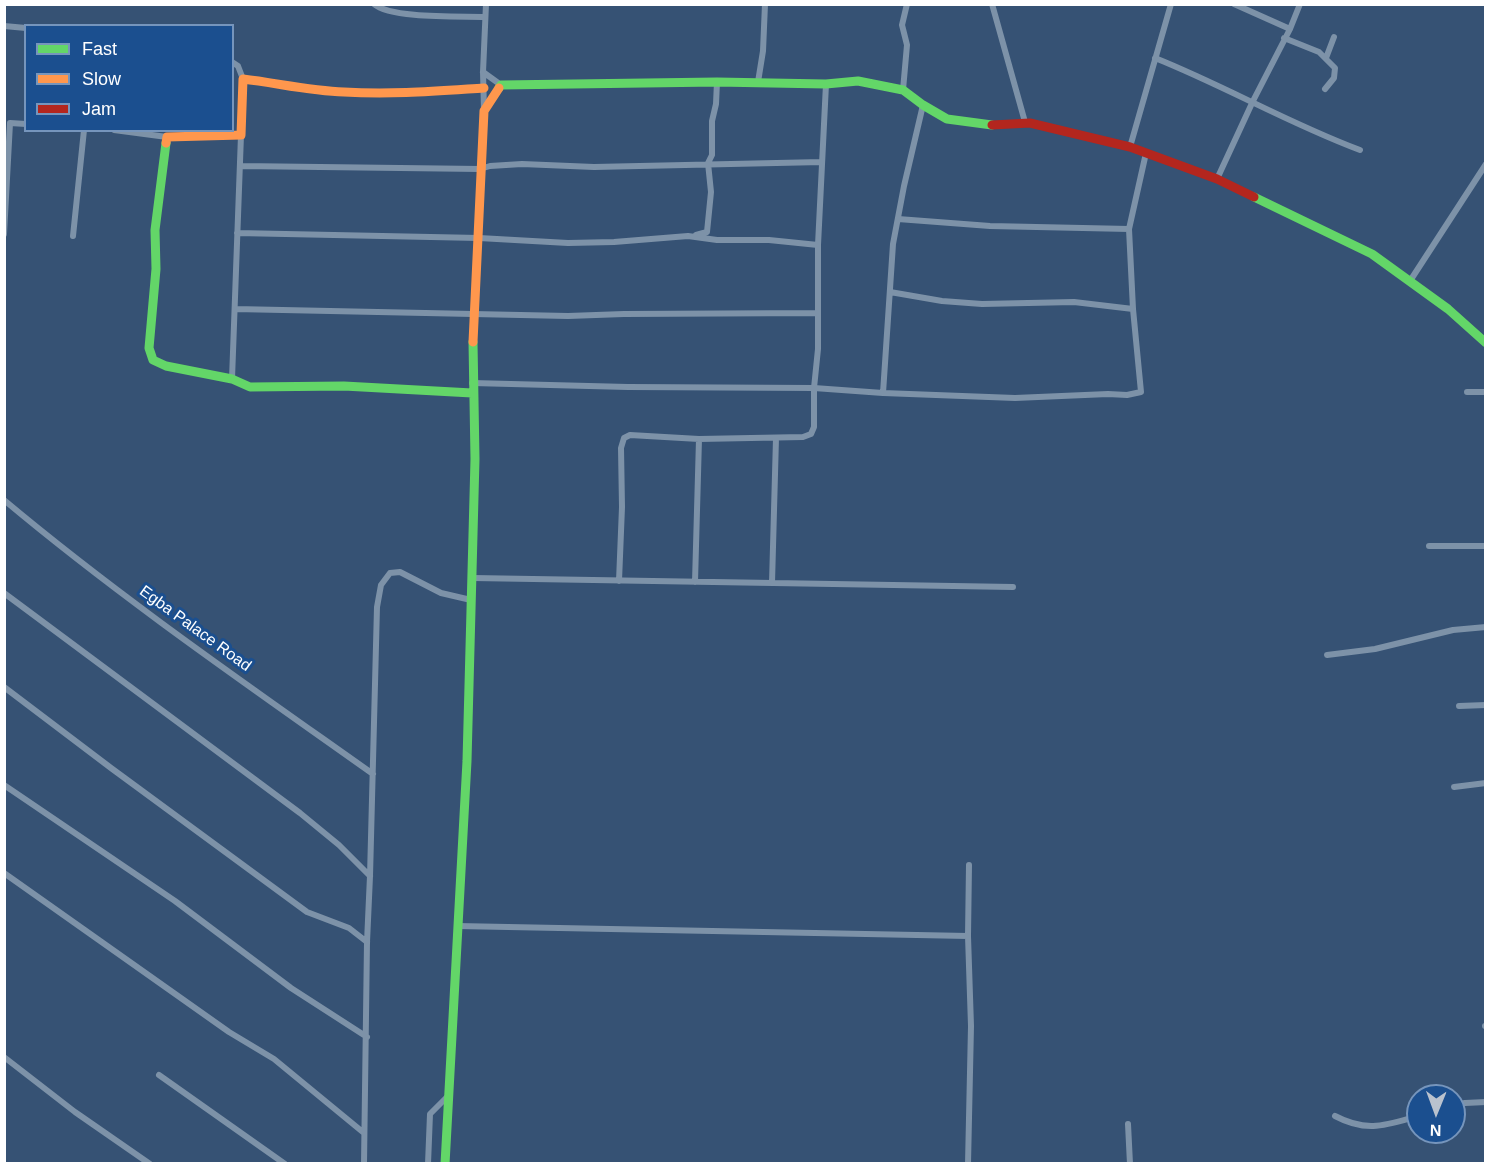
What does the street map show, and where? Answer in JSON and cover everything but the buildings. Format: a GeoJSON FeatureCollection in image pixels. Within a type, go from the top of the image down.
{"type":"FeatureCollection","features":[{"type":"Feature","properties":{"kind":"street"},"geometry":{"type":"LineString","coordinates":[[374,4],[386,11],[401,13],[485,17]]}},
{"type":"Feature","properties":{"kind":"street"},"geometry":{"type":"LineString","coordinates":[[445,1164],[467,761],[475,448],[471,360],[479,238],[486,4]]}},
{"type":"Feature","properties":{"kind":"street"},"geometry":{"type":"LineString","coordinates":[[758,82],[763,51],[765,4]]}},
{"type":"Feature","properties":{"kind":"street"},"geometry":{"type":"LineString","coordinates":[[903,90],[907,45],[902,25],[907,4]]}},
{"type":"Feature","properties":{"kind":"street"},"geometry":{"type":"LineString","coordinates":[[992,4],[1025,122]]}},
{"type":"Feature","properties":{"kind":"street"},"geometry":{"type":"LineString","coordinates":[[1130,147],[1171,4]]}},
{"type":"Feature","properties":{"kind":"street"},"geometry":{"type":"LineString","coordinates":[[1234,4],[1290,29]]}},
{"type":"Feature","properties":{"kind":"street"},"geometry":{"type":"LineString","coordinates":[[1217,179],[1300,4]]}},
{"type":"Feature","properties":{"kind":"street"},"geometry":{"type":"LineString","coordinates":[[4,26],[24,28]]}},
{"type":"Feature","properties":{"kind":"street"},"geometry":{"type":"LineString","coordinates":[[1326,58],[1334,37]]}},
{"type":"Feature","properties":{"kind":"street"},"geometry":{"type":"LineString","coordinates":[[1284,38],[1319,51],[1335,68],[1334,78],[1325,89]]}},
{"type":"Feature","properties":{"kind":"street"},"geometry":{"type":"LineString","coordinates":[[1155,58],[1199,75],[1322,136],[1360,150]]}},
{"type":"Feature","properties":{"kind":"street"},"geometry":{"type":"LineString","coordinates":[[232,379],[243,79],[238,66],[234,64]]}},
{"type":"Feature","properties":{"kind":"street"},"geometry":{"type":"LineString","coordinates":[[483,72],[501,85],[717,82],[826,84],[858,81],[903,90],[947,119],[989,125],[1025,122],[1130,147],[1217,179],[1372,254],[1448,309],[1485,343]]}},
{"type":"Feature","properties":{"kind":"street"},"geometry":{"type":"LineString","coordinates":[[243,79],[351,93],[484,88]]}},
{"type":"Feature","properties":{"kind":"street"},"geometry":{"type":"LineString","coordinates":[[584,239],[700,235],[707,232],[711,192],[708,163],[712,155],[712,121],[716,104],[717,82]]}},
{"type":"Feature","properties":{"kind":"street"},"geometry":{"type":"LineString","coordinates":[[619,580],[622,507],[621,448],[624,438],[630,435],[699,438],[803,438],[811,434],[814,428],[814,388],[818,349],[818,245],[826,84]]}},
{"type":"Feature","properties":{"kind":"street"},"geometry":{"type":"LineString","coordinates":[[484,111],[501,85]]}},
{"type":"Feature","properties":{"kind":"street"},"geometry":{"type":"LineString","coordinates":[[883,393],[894,244],[904,186],[923,105]]}},
{"type":"Feature","properties":{"kind":"street"},"geometry":{"type":"LineString","coordinates":[[4,234],[7,123],[24,124]]}},
{"type":"Feature","properties":{"kind":"street"},"geometry":{"type":"LineString","coordinates":[[73,236],[84,132]]}},
{"type":"Feature","properties":{"kind":"street"},"geometry":{"type":"LineString","coordinates":[[129,132],[167,137],[241,135]]}},
{"type":"Feature","properties":{"kind":"street"},"geometry":{"type":"LineString","coordinates":[[167,137],[155,230],[156,269],[149,348],[153,360],[166,366],[232,379],[250,387],[814,388],[1015,398],[1126,395],[1141,392],[1132,309],[1129,229],[1146,153]]}},
{"type":"Feature","properties":{"kind":"street"},"geometry":{"type":"LineString","coordinates":[[240,166],[480,169],[522,164],[594,167],[822,162]]}},
{"type":"Feature","properties":{"kind":"street"},"geometry":{"type":"LineString","coordinates":[[1410,281],[1485,164]]}},
{"type":"Feature","properties":{"kind":"street"},"geometry":{"type":"LineString","coordinates":[[898,219],[990,226],[1129,229]]}},
{"type":"Feature","properties":{"kind":"street"},"geometry":{"type":"LineString","coordinates":[[237,233],[479,238],[568,243],[688,236],[717,240],[769,240],[818,245]]}},
{"type":"Feature","properties":{"kind":"street"},"geometry":{"type":"LineString","coordinates":[[890,291],[942,301],[982,304],[1074,302],[1132,309]]}},
{"type":"Feature","properties":{"kind":"street"},"geometry":{"type":"LineString","coordinates":[[235,309],[475,315],[818,313]]}},
{"type":"Feature","properties":{"kind":"street"},"geometry":{"type":"LineString","coordinates":[[1467,392],[1485,392]]}},
{"type":"Feature","properties":{"kind":"street"},"geometry":{"type":"LineString","coordinates":[[695,582],[699,438]]}},
{"type":"Feature","properties":{"kind":"street"},"geometry":{"type":"LineString","coordinates":[[772,583],[777,438]]}},
{"type":"Feature","properties":{"kind":"street","name":"Egba Palace Road"},"geometry":{"type":"LineString","coordinates":[[4,500],[18,514],[82,562],[373,774]]}},
{"type":"Feature","properties":{"kind":"street"},"geometry":{"type":"LineString","coordinates":[[1429,546],[1485,546]]}},
{"type":"Feature","properties":{"kind":"street"},"geometry":{"type":"LineString","coordinates":[[364,1164],[367,942],[377,608],[381,585],[390,573],[400,572],[441,593],[471,600]]}},
{"type":"Feature","properties":{"kind":"street"},"geometry":{"type":"LineString","coordinates":[[473,579],[1013,587]]}},
{"type":"Feature","properties":{"kind":"street"},"geometry":{"type":"LineString","coordinates":[[4,593],[300,813],[339,845],[370,876]]}},
{"type":"Feature","properties":{"kind":"street"},"geometry":{"type":"LineString","coordinates":[[1327,655],[1376,649],[1453,630],[1485,627]]}},
{"type":"Feature","properties":{"kind":"street"},"geometry":{"type":"LineString","coordinates":[[4,687],[307,912],[349,928],[367,942]]}},
{"type":"Feature","properties":{"kind":"street"},"geometry":{"type":"LineString","coordinates":[[1460,706],[1485,705]]}},
{"type":"Feature","properties":{"kind":"street"},"geometry":{"type":"LineString","coordinates":[[1454,787],[1485,783]]}},
{"type":"Feature","properties":{"kind":"street"},"geometry":{"type":"LineString","coordinates":[[4,785],[174,901],[291,988],[366,1036]]}},
{"type":"Feature","properties":{"kind":"street"},"geometry":{"type":"LineString","coordinates":[[968,1164],[972,1026],[968,936],[969,865]]}},
{"type":"Feature","properties":{"kind":"street"},"geometry":{"type":"LineString","coordinates":[[4,873],[229,1032],[274,1059],[364,1133]]}},
{"type":"Feature","properties":{"kind":"street"},"geometry":{"type":"LineString","coordinates":[[458,926],[968,936]]}},
{"type":"Feature","properties":{"kind":"street"},"geometry":{"type":"LineString","coordinates":[[4,1057],[75,1112],[150,1164]]}},
{"type":"Feature","properties":{"kind":"street"},"geometry":{"type":"LineString","coordinates":[[159,1075],[285,1164]]}},
{"type":"Feature","properties":{"kind":"street"},"geometry":{"type":"LineString","coordinates":[[428,1164],[429,1118],[433,1110],[448,1096]]}},
{"type":"Feature","properties":{"kind":"street"},"geometry":{"type":"LineString","coordinates":[[1466,1103],[1485,1102]]}},
{"type":"Feature","properties":{"kind":"street"},"geometry":{"type":"LineString","coordinates":[[1335,1116],[1348,1124],[1364,1127],[1406,1120]]}},
{"type":"Feature","properties":{"kind":"street"},"geometry":{"type":"LineString","coordinates":[[1128,1124],[1130,1164]]}},
{"type":"Feature","properties":{"kind":"traffic: fast"},"geometry":{"type":"LineString","coordinates":[[499,88],[501,85],[717,82],[826,84],[858,81],[903,90],[947,119],[992,125]]}},
{"type":"Feature","properties":{"kind":"traffic: fast"},"geometry":{"type":"LineString","coordinates":[[166,143],[155,230],[156,269],[149,348],[153,360],[166,366],[232,379],[250,387],[344,386],[472,393]]}},
{"type":"Feature","properties":{"kind":"traffic: fast"},"geometry":{"type":"LineString","coordinates":[[1254,197],[1372,254],[1448,309],[1486,343]]}},
{"type":"Feature","properties":{"kind":"traffic: fast"},"geometry":{"type":"LineString","coordinates":[[445,1164],[467,761],[475,459],[473,342]]}},
{"type":"Feature","properties":{"kind":"traffic: slow"},"geometry":{"type":"LineString","coordinates":[[166,143],[167,137],[241,135],[243,79],[319,90],[362,93],[484,88]]}},
{"type":"Feature","properties":{"kind":"traffic: slow"},"geometry":{"type":"LineString","coordinates":[[473,342],[484,111],[499,88]]}},
{"type":"Feature","properties":{"kind":"traffic: jam"},"geometry":{"type":"LineString","coordinates":[[992,125],[1030,123],[1130,147],[1217,179],[1254,197]]}}]}
